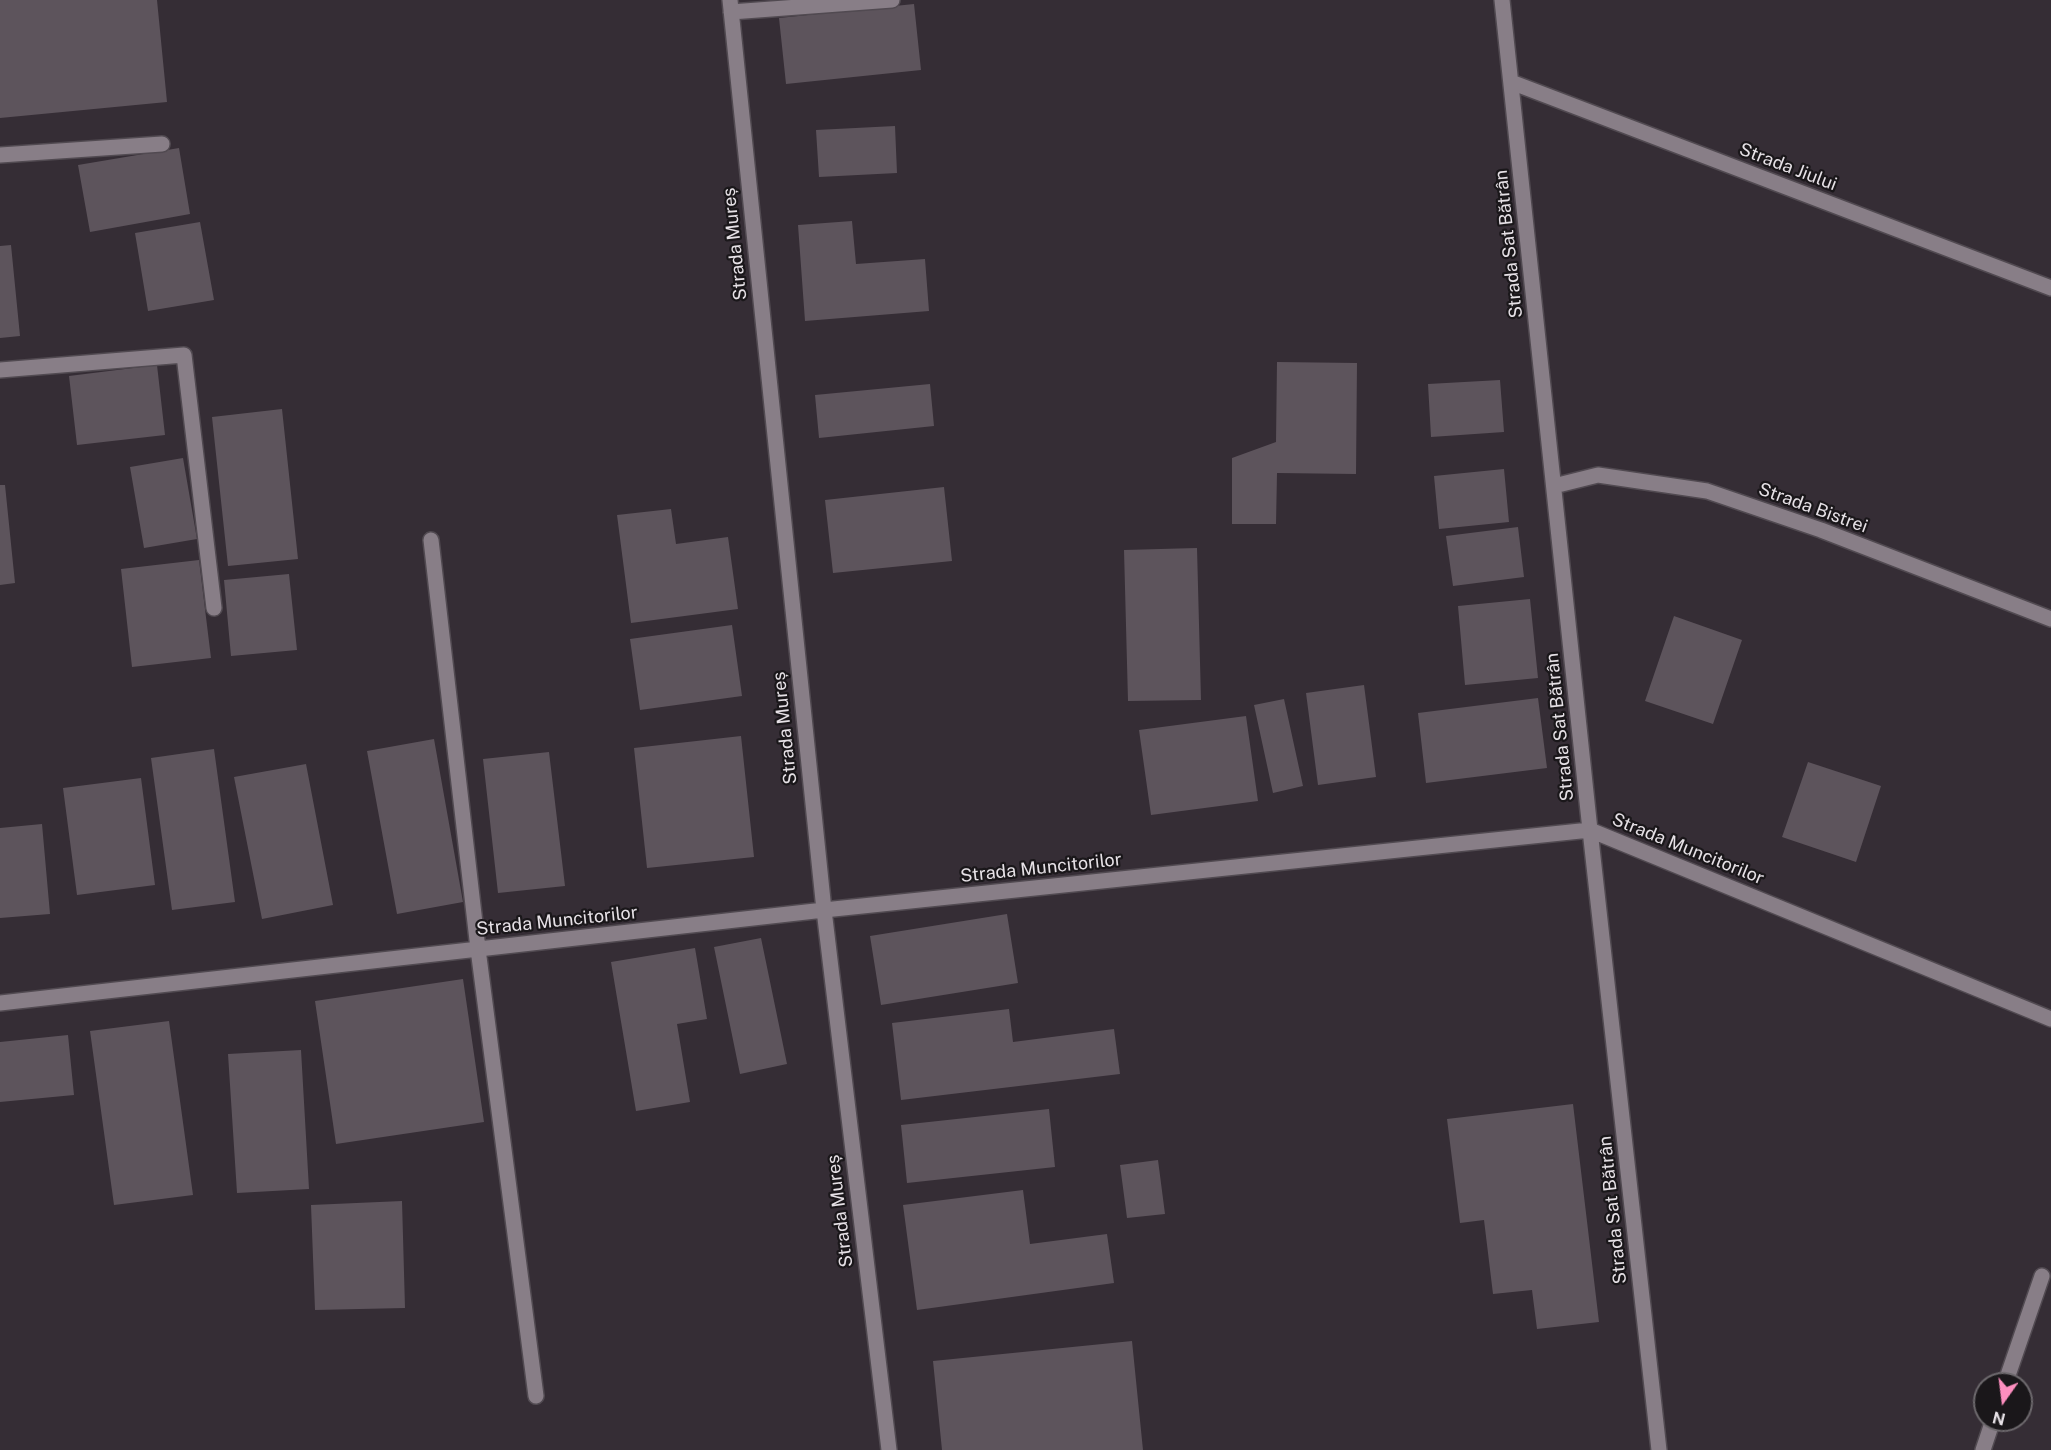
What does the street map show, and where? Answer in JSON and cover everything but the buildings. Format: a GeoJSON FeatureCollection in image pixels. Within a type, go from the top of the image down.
{"type":"FeatureCollection","features":[{"type":"Feature","properties":{"kind":"street"},"geometry":{"type":"LineString","coordinates":[[730,6],[892,0]]}},
{"type":"Feature","properties":{"kind":"street","name":"Strada Sat Bătrân"},"geometry":{"type":"LineString","coordinates":[[1502,0],[1590,830],[1659,1450]]}},
{"type":"Feature","properties":{"kind":"street","name":"Strada Mureș"},"geometry":{"type":"LineString","coordinates":[[730,6],[824,910],[889,1450]]}},
{"type":"Feature","properties":{"kind":"street","name":"Strada Jiului"},"geometry":{"type":"LineString","coordinates":[[1511,82],[2051,288]]}},
{"type":"Feature","properties":{"kind":"street"},"geometry":{"type":"LineString","coordinates":[[0,155],[162,144]]}},
{"type":"Feature","properties":{"kind":"street"},"geometry":{"type":"LineString","coordinates":[[0,370],[184,355],[214,608]]}},
{"type":"Feature","properties":{"kind":"street","name":"Strada Bistrei"},"geometry":{"type":"LineString","coordinates":[[1554,486],[1599,475],[1707,491],[1821,530],[2051,619]]}},
{"type":"Feature","properties":{"kind":"street"},"geometry":{"type":"LineString","coordinates":[[431,540],[478,949],[536,1396]]}},
{"type":"Feature","properties":{"kind":"street","name":"Strada Muncitorilor"},"geometry":{"type":"LineString","coordinates":[[0,1003],[824,910],[1590,830],[2051,1019]]}},
{"type":"Feature","properties":{"kind":"street"},"geometry":{"type":"LineString","coordinates":[[2009,1372],[2042,1276]]}},
{"type":"Feature","properties":{"kind":"street"},"geometry":{"type":"LineString","coordinates":[[1983,1450],[1989,1432]]}}]}
